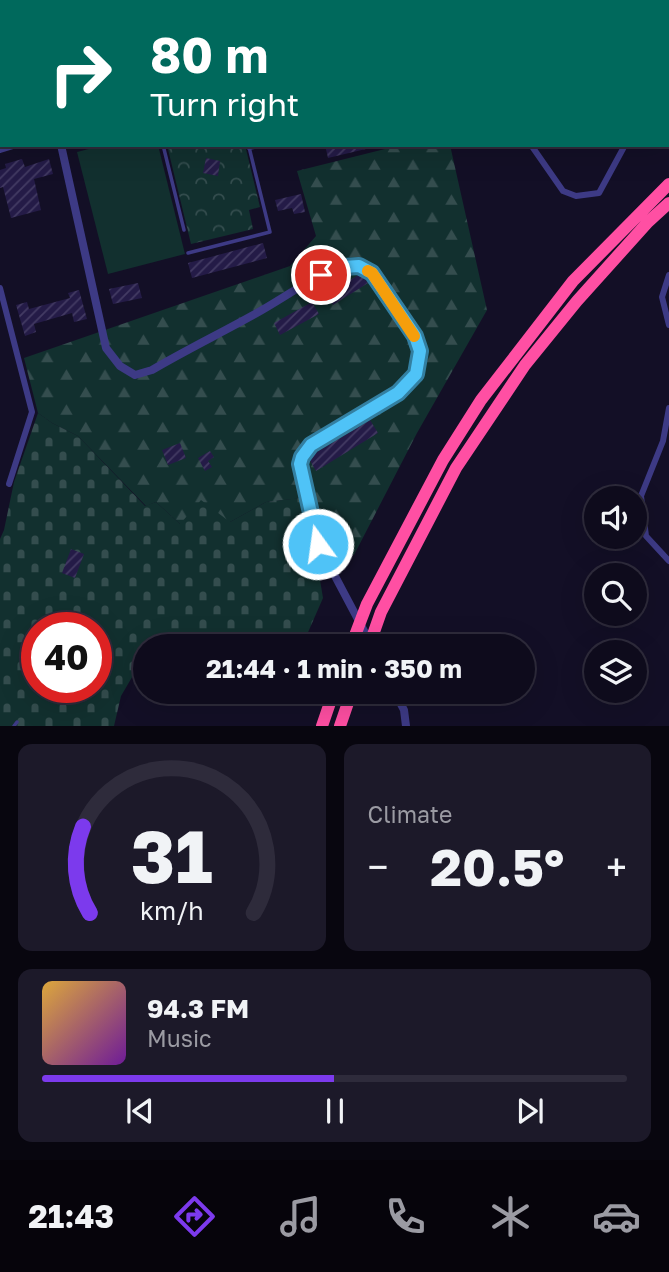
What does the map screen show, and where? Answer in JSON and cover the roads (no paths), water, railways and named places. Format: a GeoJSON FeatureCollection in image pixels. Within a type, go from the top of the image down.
{"type":"FeatureCollection","features":[{"type":"Feature","properties":{"kind":"highway"},"geometry":{"type":"LineString","coordinates":[[356,634],[367,604],[443,460],[481,400],[573,281],[669,184]]}},
{"type":"Feature","properties":{"kind":"highway"},"geometry":{"type":"LineString","coordinates":[[374,634],[381,612],[456,468],[525,365],[577,301],[648,222],[669,203]]}},
{"type":"Feature","properties":{"kind":"highway"},"geometry":{"type":"LineString","coordinates":[[321,726],[329,704]]}},
{"type":"Feature","properties":{"kind":"highway"},"geometry":{"type":"LineString","coordinates":[[340,726],[348,704]]}},
{"type":"Feature","properties":{"kind":"street"},"geometry":{"type":"LineString","coordinates":[[61,147],[106,348],[120,366],[135,374],[152,370],[321,275],[344,267],[359,266],[372,273],[415,336],[420,351],[419,362],[416,374],[408,383],[398,393],[311,445],[300,464],[318,544],[364,634]]}},
{"type":"Feature","properties":{"kind":"street"},"geometry":{"type":"LineString","coordinates":[[532,147],[563,191],[576,196],[599,193],[624,147]]}},
{"type":"Feature","properties":{"kind":"street"},"geometry":{"type":"LineString","coordinates":[[669,275],[662,297],[669,325]]}},
{"type":"Feature","properties":{"kind":"street"},"geometry":{"type":"LineString","coordinates":[[0,288],[32,412],[9,484]]}},
{"type":"Feature","properties":{"kind":"street"},"geometry":{"type":"LineString","coordinates":[[669,408],[666,442],[640,496],[646,537],[669,561]]}},
{"type":"Feature","properties":{"kind":"street"},"geometry":{"type":"LineString","coordinates":[[401,704],[407,726]]}},
{"type":"Feature","properties":{"kind":"lane"},"geometry":{"type":"LineString","coordinates":[[163,147],[184,230]]}},
{"type":"Feature","properties":{"kind":"lane"},"geometry":{"type":"LineString","coordinates":[[188,253],[270,232],[249,147]]}}]}
